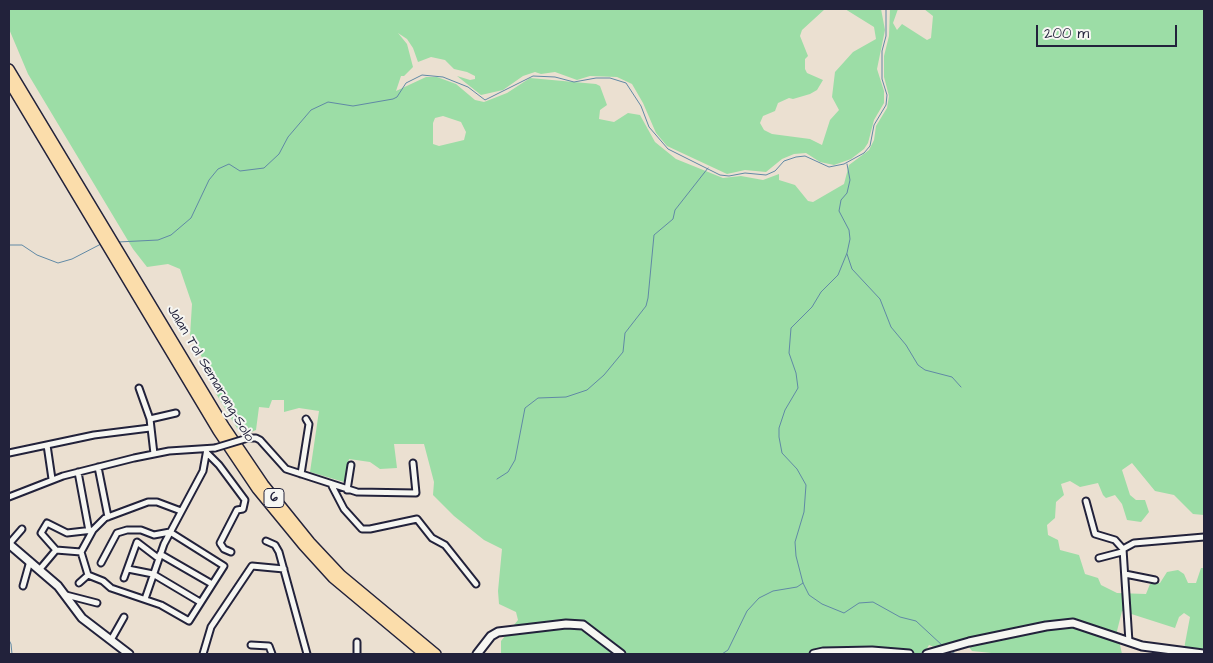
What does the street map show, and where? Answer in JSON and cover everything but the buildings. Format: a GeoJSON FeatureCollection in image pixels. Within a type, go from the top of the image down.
{"type":"FeatureCollection","features":[{"type":"Feature","properties":{"kind":"highway","name":"Jalan Tol Semarang–Solo"},"geometry":{"type":"LineString","coordinates":[[9,69],[150,310],[228,448],[272,510],[333,578],[424,654]]}},
{"type":"Feature","properties":{"kind":"highway","name":"Jalan Tol Semarang–Solo"},"geometry":{"type":"LineString","coordinates":[[9,82],[245,459],[310,542],[360,592],[436,654]]}},
{"type":"Feature","properties":{"kind":"street"},"geometry":{"type":"LineString","coordinates":[[139,388],[150,419],[154,454]]}},
{"type":"Feature","properties":{"kind":"street"},"geometry":{"type":"LineString","coordinates":[[150,419],[176,414]]}},
{"type":"Feature","properties":{"kind":"street"},"geometry":{"type":"LineString","coordinates":[[301,474],[309,424],[306,420]]}},
{"type":"Feature","properties":{"kind":"street"},"geometry":{"type":"LineString","coordinates":[[9,453],[94,435],[150,428]]}},
{"type":"Feature","properties":{"kind":"street"},"geometry":{"type":"LineString","coordinates":[[9,497],[52,479],[98,467],[183,449],[207,451],[248,438],[260,440],[284,468],[347,490],[380,494],[416,493],[413,463]]}},
{"type":"Feature","properties":{"kind":"street"},"geometry":{"type":"LineString","coordinates":[[47,445],[52,479]]}},
{"type":"Feature","properties":{"kind":"street"},"geometry":{"type":"LineString","coordinates":[[145,599],[159,556],[203,471],[207,451]]}},
{"type":"Feature","properties":{"kind":"street"},"geometry":{"type":"LineString","coordinates":[[207,451],[245,500],[243,509],[237,510],[220,543],[224,549],[231,552]]}},
{"type":"Feature","properties":{"kind":"street"},"geometry":{"type":"LineString","coordinates":[[347,490],[351,465]]}},
{"type":"Feature","properties":{"kind":"street"},"geometry":{"type":"LineString","coordinates":[[98,467],[108,517]]}},
{"type":"Feature","properties":{"kind":"street"},"geometry":{"type":"LineString","coordinates":[[78,472],[91,531]]}},
{"type":"Feature","properties":{"kind":"street"},"geometry":{"type":"LineString","coordinates":[[332,486],[344,509],[362,528],[370,529],[417,519],[432,538],[445,545],[476,584]]}},
{"type":"Feature","properties":{"kind":"street"},"geometry":{"type":"LineString","coordinates":[[1086,501],[1095,534],[1114,540],[1123,550],[1129,642]]}},
{"type":"Feature","properties":{"kind":"street"},"geometry":{"type":"LineString","coordinates":[[88,575],[81,552],[91,531],[101,521],[148,502],[163,504],[182,512]]}},
{"type":"Feature","properties":{"kind":"street"},"geometry":{"type":"LineString","coordinates":[[81,552],[56,550],[41,533],[47,523],[67,533],[91,531]]}},
{"type":"Feature","properties":{"kind":"street"},"geometry":{"type":"LineString","coordinates":[[22,529],[9,544],[40,569],[66,595],[82,618],[129,654]]}},
{"type":"Feature","properties":{"kind":"street"},"geometry":{"type":"LineString","coordinates":[[88,575],[103,581],[111,588],[145,599],[189,621],[224,564],[170,532],[154,535],[142,530],[119,531],[101,563]]}},
{"type":"Feature","properties":{"kind":"street"},"geometry":{"type":"LineString","coordinates":[[1099,558],[1141,542],[1204,537]]}},
{"type":"Feature","properties":{"kind":"street"},"geometry":{"type":"LineString","coordinates":[[266,541],[276,546],[307,654]]}},
{"type":"Feature","properties":{"kind":"street"},"geometry":{"type":"LineString","coordinates":[[124,578],[137,542],[212,584]]}},
{"type":"Feature","properties":{"kind":"street"},"geometry":{"type":"LineString","coordinates":[[40,569],[56,550]]}},
{"type":"Feature","properties":{"kind":"street"},"geometry":{"type":"LineString","coordinates":[[23,586],[30,561]]}},
{"type":"Feature","properties":{"kind":"street"},"geometry":{"type":"LineString","coordinates":[[203,654],[211,627],[252,566],[284,569]]}},
{"type":"Feature","properties":{"kind":"street"},"geometry":{"type":"LineString","coordinates":[[128,569],[152,574],[200,602]]}},
{"type":"Feature","properties":{"kind":"street"},"geometry":{"type":"LineString","coordinates":[[1125,574],[1155,580]]}},
{"type":"Feature","properties":{"kind":"street"},"geometry":{"type":"LineString","coordinates":[[80,583],[88,575]]}},
{"type":"Feature","properties":{"kind":"street"},"geometry":{"type":"LineString","coordinates":[[66,595],[97,603]]}},
{"type":"Feature","properties":{"kind":"street"},"geometry":{"type":"LineString","coordinates":[[111,640],[124,617]]}},
{"type":"Feature","properties":{"kind":"street"},"geometry":{"type":"LineString","coordinates":[[927,654],[1046,626],[1073,623],[1129,642],[1160,650],[1203,654]]}},
{"type":"Feature","properties":{"kind":"street"},"geometry":{"type":"LineString","coordinates":[[478,654],[491,636],[498,632],[566,624],[583,625],[621,654]]}},
{"type":"Feature","properties":{"kind":"street"},"geometry":{"type":"LineString","coordinates":[[357,642],[357,654]]}},
{"type":"Feature","properties":{"kind":"street"},"geometry":{"type":"LineString","coordinates":[[251,645],[269,646],[272,654]]}},
{"type":"Feature","properties":{"kind":"street"},"geometry":{"type":"LineString","coordinates":[[814,654],[872,651],[909,654]]}},
{"type":"Feature","properties":{"kind":"green space"},"geometry":{"type":"Polygon","coordinates":[[[9,9],[825,9],[802,30],[800,36],[808,56],[805,59],[807,73],[823,80],[817,90],[810,94],[793,99],[789,98],[778,103],[775,111],[763,116],[760,123],[764,130],[772,134],[810,139],[822,145],[830,120],[839,110],[832,97],[835,72],[853,52],[876,39],[874,27],[845,9],[881,9],[885,30],[877,69],[884,91],[884,103],[874,120],[868,143],[864,149],[851,159],[834,165],[820,162],[806,153],[794,154],[782,159],[766,172],[745,170],[727,174],[667,146],[656,133],[643,103],[632,84],[617,77],[590,76],[577,80],[555,72],[541,74],[535,72],[523,76],[503,90],[481,95],[457,76],[470,80],[475,79],[475,76],[454,69],[445,60],[431,57],[418,62],[413,48],[407,39],[398,33],[407,44],[413,67],[404,76],[401,76],[396,91],[426,77],[437,77],[456,84],[475,100],[484,102],[507,93],[530,78],[596,84],[600,86],[607,105],[600,110],[599,119],[614,122],[628,113],[640,115],[655,142],[676,159],[723,178],[741,176],[763,180],[779,174],[779,180],[795,185],[808,201],[813,202],[844,184],[849,165],[869,150],[874,140],[876,126],[887,108],[889,96],[884,77],[884,56],[889,36],[890,9],[898,9],[893,23],[897,30],[902,24],[927,40],[931,38],[933,16],[924,9],[1204,9],[1204,515],[1193,514],[1174,495],[1155,491],[1132,463],[1122,470],[1130,495],[1136,500],[1145,500],[1149,512],[1141,522],[1127,520],[1122,504],[1115,495],[1106,498],[1098,483],[1080,487],[1070,481],[1061,484],[1064,495],[1056,502],[1055,518],[1047,525],[1048,535],[1058,540],[1060,550],[1079,555],[1085,574],[1098,578],[1101,585],[1117,593],[1146,594],[1150,584],[1160,583],[1167,572],[1178,570],[1184,574],[1188,583],[1196,583],[1201,568],[1204,568],[1204,654],[1183,654],[1190,617],[1184,613],[1179,617],[1175,628],[1122,611],[1117,631],[1122,654],[1001,654],[972,651],[965,642],[934,647],[929,645],[924,654],[501,654],[501,641],[518,620],[516,612],[499,604],[498,591],[502,549],[484,540],[454,516],[433,495],[434,482],[424,444],[394,444],[397,468],[380,469],[370,462],[349,459],[344,482],[310,472],[319,411],[299,408],[284,412],[284,400],[272,400],[269,408],[259,407],[256,430],[244,435],[237,428],[215,392],[214,379],[190,336],[192,304],[180,269],[168,264],[147,267],[133,249],[28,74],[9,29],[9,9]],[[443,116],[435,118],[433,123],[433,144],[439,146],[464,140],[466,132],[461,122],[443,116]]]}},
{"type":"Feature","properties":{"kind":"waterway"},"geometry":{"type":"LineString","coordinates":[[118,242],[158,240],[171,235],[191,218],[209,180],[218,169],[229,164],[240,171],[264,168],[279,154],[288,137],[311,110],[328,102],[353,106],[393,99],[397,97],[406,83],[422,75],[443,77],[468,87],[485,100],[533,76],[555,77],[574,82],[596,78],[610,78],[626,83],[641,106],[649,127],[668,149],[720,175],[729,176],[745,173],[766,175],[775,171],[784,161],[805,156],[829,167],[844,164],[864,153],[870,146],[874,125],[886,105],[887,95],[882,79],[882,51],[886,36],[886,9]]}},
{"type":"Feature","properties":{"kind":"waterway"},"geometry":{"type":"LineString","coordinates":[[847,164],[850,180],[847,193],[841,200],[839,211],[849,230],[850,239],[847,253],[838,275],[821,292],[812,307],[791,328],[789,353],[796,373],[798,388],[785,410],[779,428],[779,437],[782,453],[797,469],[806,485],[804,512],[795,542],[796,556],[803,583],[809,595],[822,604],[844,613],[859,603],[873,602],[900,617],[916,621],[943,646]]}},
{"type":"Feature","properties":{"kind":"waterway"},"geometry":{"type":"LineString","coordinates":[[497,479],[508,472],[515,460],[525,408],[538,398],[566,397],[587,390],[604,375],[623,352],[625,333],[646,306],[654,235],[673,219],[675,210],[708,168]]}},
{"type":"Feature","properties":{"kind":"waterway"},"geometry":{"type":"LineString","coordinates":[[9,245],[22,245],[37,255],[58,263],[72,259],[101,244]]}},
{"type":"Feature","properties":{"kind":"waterway"},"geometry":{"type":"LineString","coordinates":[[847,254],[852,269],[880,299],[891,327],[906,345],[918,365],[925,370],[952,377],[961,387]]}},
{"type":"Feature","properties":{"kind":"waterway"},"geometry":{"type":"LineString","coordinates":[[722,654],[728,650],[747,611],[759,598],[773,591],[797,587],[803,583]]}},
{"type":"Feature","properties":{"kind":"waterway"},"geometry":{"type":"LineString","coordinates":[[9,640],[12,654]]}},
{"type":"Feature","properties":{"kind":"waterway"},"geometry":{"type":"LineString","coordinates":[[950,651],[956,654]]}}]}
